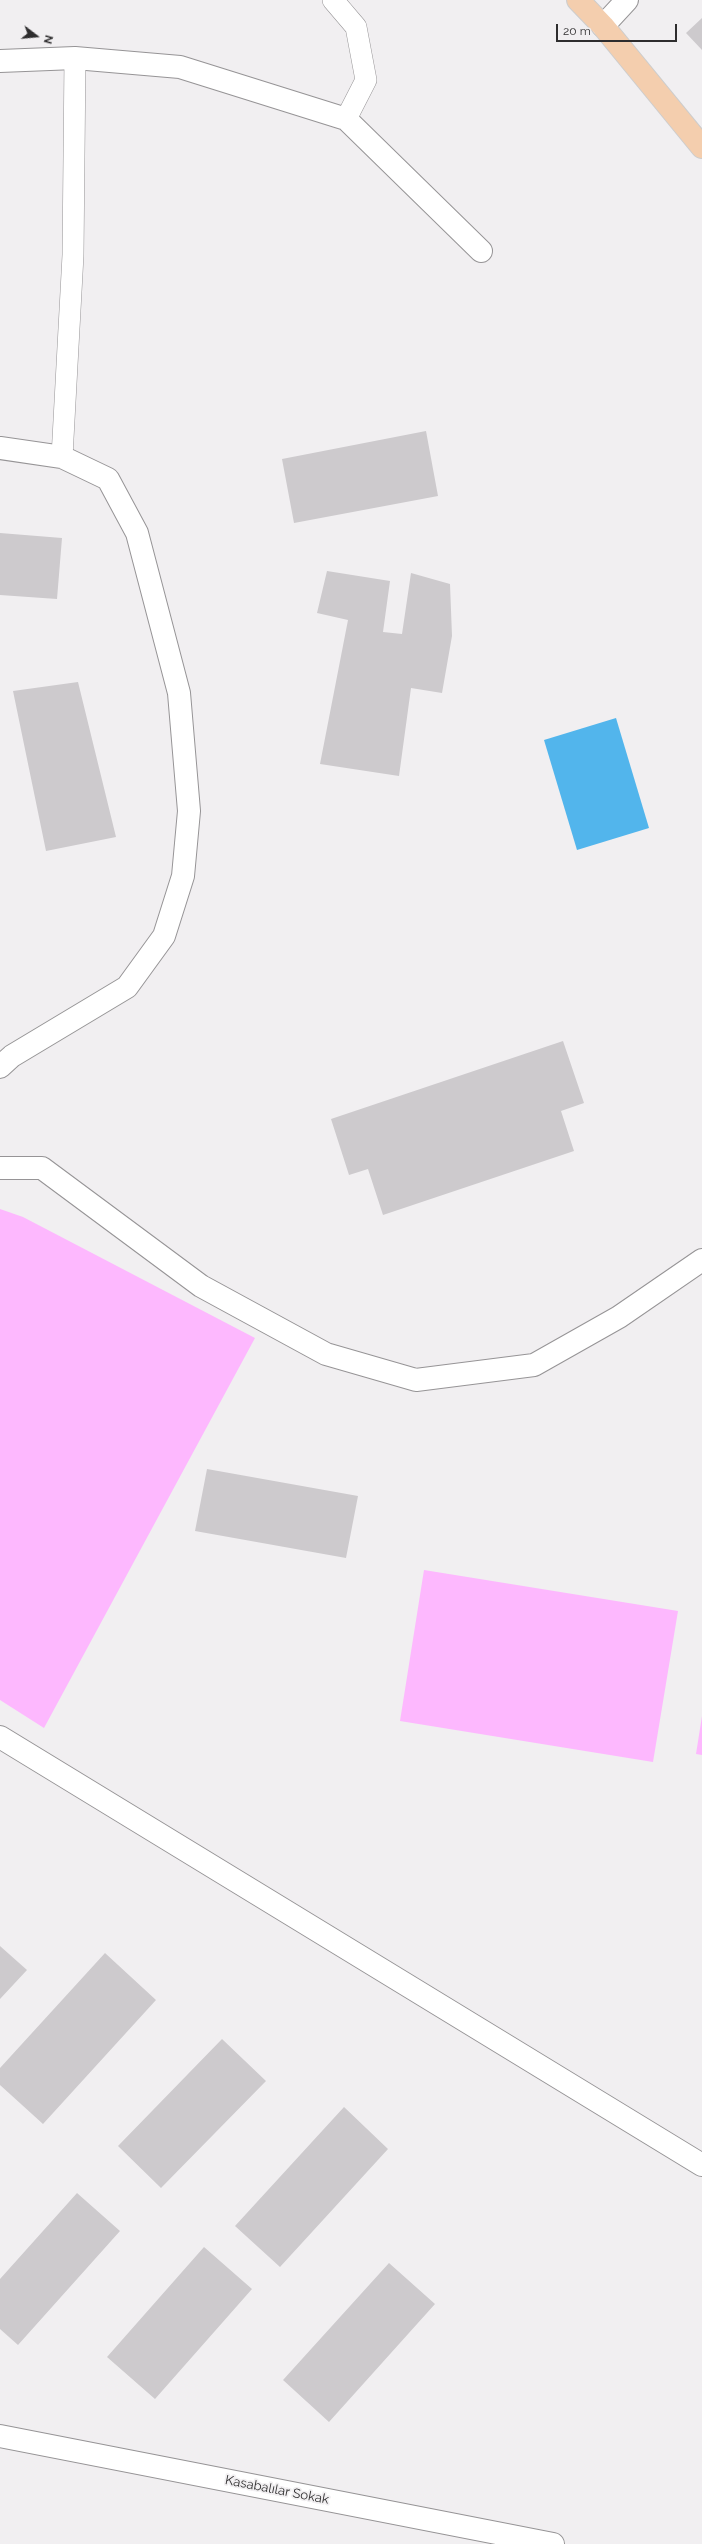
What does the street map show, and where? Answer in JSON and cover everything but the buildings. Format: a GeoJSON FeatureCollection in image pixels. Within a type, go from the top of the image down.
{"type":"FeatureCollection","features":[{"type":"Feature","properties":{"kind":"main road"},"geometry":{"type":"LineString","coordinates":[[578,0],[602,26],[702,147]]}},
{"type":"Feature","properties":{"kind":"street"},"geometry":{"type":"LineString","coordinates":[[602,26],[627,0]]}},
{"type":"Feature","properties":{"kind":"street"},"geometry":{"type":"LineString","coordinates":[[0,61],[75,58],[180,67],[346,119],[480,251]]}},
{"type":"Feature","properties":{"kind":"street"},"geometry":{"type":"LineString","coordinates":[[0,448],[62,458],[108,479],[137,533],[179,694],[189,818],[183,876],[164,936],[127,987],[12,1056],[0,1067]]}},
{"type":"Feature","properties":{"kind":"street"},"geometry":{"type":"LineString","coordinates":[[0,1168],[42,1168],[201,1286],[326,1354],[416,1380],[534,1365],[619,1317],[702,1260]]}},
{"type":"Feature","properties":{"kind":"street"},"geometry":{"type":"LineString","coordinates":[[0,1738],[702,2165]]}},
{"type":"Feature","properties":{"kind":"street","name":"Kasabalılar Sokak"},"geometry":{"type":"LineString","coordinates":[[0,2436],[553,2544]]}},
{"type":"Feature","properties":{"kind":"lane"},"geometry":{"type":"LineString","coordinates":[[333,0],[356,27],[366,80],[346,119]]}},
{"type":"Feature","properties":{"kind":"lane"},"geometry":{"type":"LineString","coordinates":[[62,458],[74,255],[75,58]]}},
{"type":"Feature","properties":{"kind":"shaded area"},"geometry":{"type":"Polygon","coordinates":[[[0,1209],[23,1217],[255,1338],[44,1728],[0,1700],[0,1209]]]}},
{"type":"Feature","properties":{"kind":"shaded area"},"geometry":{"type":"Polygon","coordinates":[[[424,1570],[678,1611],[653,1762],[400,1721],[424,1570]]]}},
{"type":"Feature","properties":{"kind":"shaded area"},"geometry":{"type":"Polygon","coordinates":[[[702,1716],[702,1755],[696,1754],[702,1716]]]}},
{"type":"Feature","properties":{"kind":"water"},"geometry":{"type":"Polygon","coordinates":[[[616,718],[649,828],[577,850],[544,740],[616,718]]]}}]}
